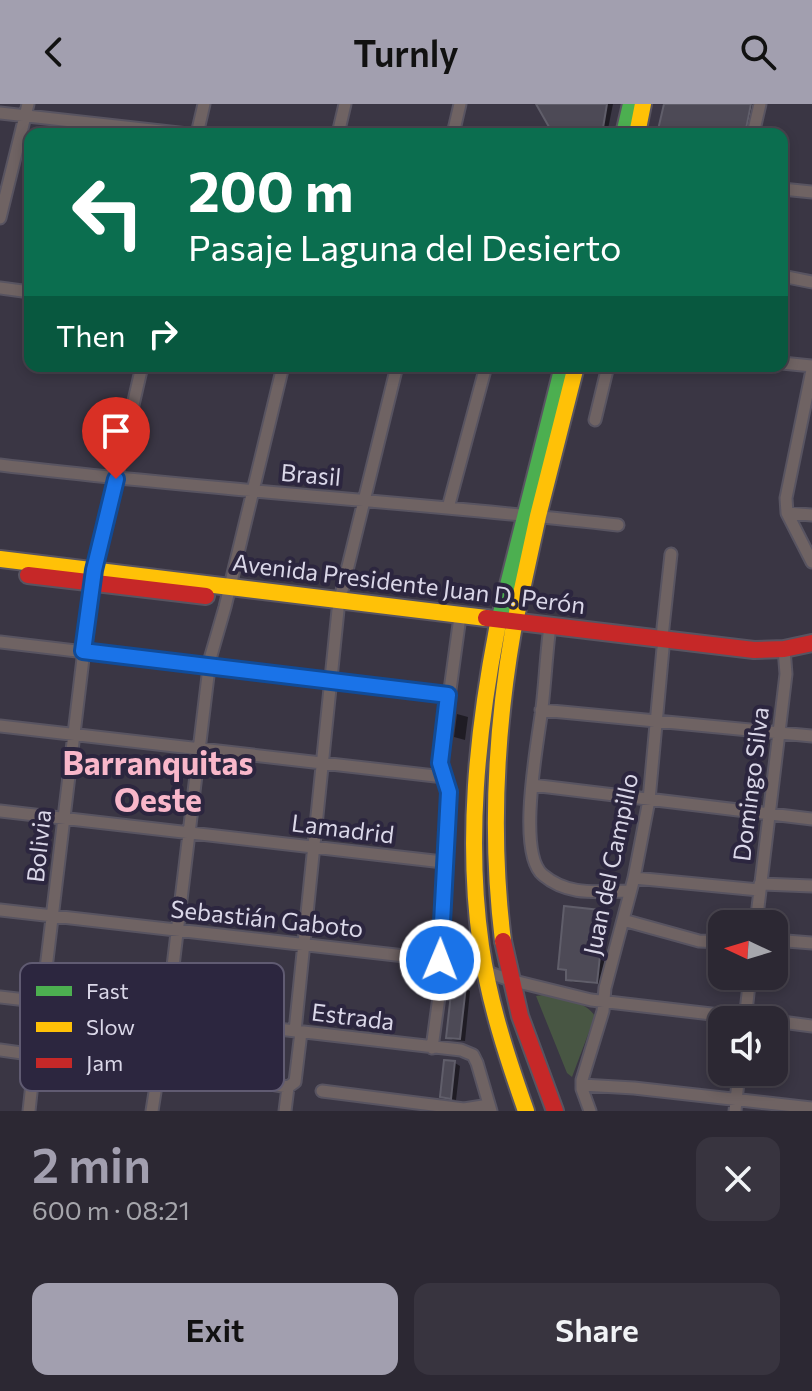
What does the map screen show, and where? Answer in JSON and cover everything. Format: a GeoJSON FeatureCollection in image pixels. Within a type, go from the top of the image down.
{"type":"FeatureCollection","features":[{"type":"Feature","properties":{"kind":"main road"},"geometry":{"type":"LineString","coordinates":[[625,128],[631,104]]}},
{"type":"Feature","properties":{"kind":"main road"},"geometry":{"type":"LineString","coordinates":[[638,128],[643,104]]}},
{"type":"Feature","properties":{"kind":"main road"},"geometry":{"type":"LineString","coordinates":[[533,515],[562,372]]}},
{"type":"Feature","properties":{"kind":"main road"},"geometry":{"type":"LineString","coordinates":[[526,1111],[503,1044],[485,970],[477,890],[476,796],[484,713],[533,515],[574,372]]}},
{"type":"Feature","properties":{"kind":"main road","name":"Avenida Presidente Juan D. Perón"},"geometry":{"type":"LineString","coordinates":[[0,559],[93,576],[662,643],[750,659],[812,653]]}},
{"type":"Feature","properties":{"kind":"main road","name":"Avenida Presidente Juan D. Perón"},"geometry":{"type":"LineString","coordinates":[[0,571],[93,576]]}},
{"type":"Feature","properties":{"kind":"main road","name":"Avenida Presidente Juan D. Perón"},"geometry":{"type":"LineString","coordinates":[[339,604],[459,624],[506,625],[549,634],[662,643]]}},
{"type":"Feature","properties":{"kind":"main road"},"geometry":{"type":"LineString","coordinates":[[506,625],[496,760],[497,880],[510,980],[523,1028],[555,1111]]}},
{"type":"Feature","properties":{"kind":"main road","name":"Avenida Presidente Juan D. Perón"},"geometry":{"type":"LineString","coordinates":[[785,654],[812,643]]}},
{"type":"Feature","properties":{"kind":"street"},"geometry":{"type":"LineString","coordinates":[[198,128],[204,104]]}},
{"type":"Feature","properties":{"kind":"street"},"geometry":{"type":"LineString","coordinates":[[339,128],[345,104]]}},
{"type":"Feature","properties":{"kind":"street"},"geometry":{"type":"LineString","coordinates":[[454,128],[460,104]]}},
{"type":"Feature","properties":{"kind":"street"},"geometry":{"type":"LineString","coordinates":[[754,128],[760,104]]}},
{"type":"Feature","properties":{"kind":"street"},"geometry":{"type":"LineString","coordinates":[[0,113],[27,110],[148,128]]}},
{"type":"Feature","properties":{"kind":"street"},"geometry":{"type":"LineString","coordinates":[[0,218],[27,110]]}},
{"type":"Feature","properties":{"kind":"street"},"geometry":{"type":"LineString","coordinates":[[788,190],[812,192]]}},
{"type":"Feature","properties":{"kind":"street"},"geometry":{"type":"LineString","coordinates":[[788,277],[812,282]]}},
{"type":"Feature","properties":{"kind":"street"},"geometry":{"type":"LineString","coordinates":[[0,288],[24,291]]}},
{"type":"Feature","properties":{"kind":"street"},"geometry":{"type":"LineString","coordinates":[[788,364],[812,368],[786,498],[787,513],[812,562]]}},
{"type":"Feature","properties":{"kind":"street","name":"Bolivia"},"geometry":{"type":"LineString","coordinates":[[46,963],[93,576],[141,372]]}},
{"type":"Feature","properties":{"kind":"street"},"geometry":{"type":"LineString","coordinates":[[173,963],[208,667],[281,372]]}},
{"type":"Feature","properties":{"kind":"street"},"geometry":{"type":"LineString","coordinates":[[284,1086],[295,1082],[304,944],[339,604],[396,372]]}},
{"type":"Feature","properties":{"kind":"street"},"geometry":{"type":"LineString","coordinates":[[448,508],[484,372]]}},
{"type":"Feature","properties":{"kind":"street"},"geometry":{"type":"LineString","coordinates":[[595,420],[607,372]]}},
{"type":"Feature","properties":{"kind":"street","name":"Brasil"},"geometry":{"type":"LineString","coordinates":[[0,465],[116,479],[618,525]]}},
{"type":"Feature","properties":{"kind":"street"},"geometry":{"type":"LineString","coordinates":[[787,513],[812,515]]}},
{"type":"Feature","properties":{"kind":"street","name":"Juan del Campillo"},"geometry":{"type":"LineString","coordinates":[[582,1085],[605,1002],[605,988],[634,878],[649,800],[671,554]]}},
{"type":"Feature","properties":{"kind":"street"},"geometry":{"type":"LineString","coordinates":[[432,1048],[441,982],[443,862],[449,799],[440,763],[459,624]]}},
{"type":"Feature","properties":{"kind":"street"},"geometry":{"type":"LineString","coordinates":[[549,634],[529,818],[532,853],[538,871],[566,889],[582,892],[630,891]]}},
{"type":"Feature","properties":{"kind":"street"},"geometry":{"type":"LineString","coordinates":[[0,642],[448,695]]}},
{"type":"Feature","properties":{"kind":"street","name":"Domingo Silva"},"geometry":{"type":"LineString","coordinates":[[757,910],[779,733],[785,654]]}},
{"type":"Feature","properties":{"kind":"street"},"geometry":{"type":"LineString","coordinates":[[541,710],[812,736]]}},
{"type":"Feature","properties":{"kind":"street"},"geometry":{"type":"LineString","coordinates":[[0,726],[444,777]]}},
{"type":"Feature","properties":{"kind":"street"},"geometry":{"type":"LineString","coordinates":[[532,785],[812,819]]}},
{"type":"Feature","properties":{"kind":"street","name":"Lamadrid"},"geometry":{"type":"LineString","coordinates":[[0,811],[443,862]]}},
{"type":"Feature","properties":{"kind":"street"},"geometry":{"type":"LineString","coordinates":[[634,878],[759,887],[812,886]]}},
{"type":"Feature","properties":{"kind":"street","name":"Sebastián Gaboto"},"geometry":{"type":"LineString","coordinates":[[0,910],[440,960],[605,1002],[708,1015]]}},
{"type":"Feature","properties":{"kind":"street"},"geometry":{"type":"LineString","coordinates":[[623,920],[708,941]]}},
{"type":"Feature","properties":{"kind":"street"},"geometry":{"type":"LineString","coordinates":[[788,941],[812,943]]}},
{"type":"Feature","properties":{"kind":"street","name":"Estrada"},"geometry":{"type":"LineString","coordinates":[[0,997],[20,999]]}},
{"type":"Feature","properties":{"kind":"street"},"geometry":{"type":"LineString","coordinates":[[788,1023],[812,1026]]}},
{"type":"Feature","properties":{"kind":"street","name":"Estrada"},"geometry":{"type":"LineString","coordinates":[[284,1029],[461,1050],[473,1055],[490,1108]]}},
{"type":"Feature","properties":{"kind":"street"},"geometry":{"type":"LineString","coordinates":[[0,1050],[20,1053]]}},
{"type":"Feature","properties":{"kind":"street"},"geometry":{"type":"LineString","coordinates":[[590,1111],[582,1085],[736,1105],[812,1108]]}},
{"type":"Feature","properties":{"kind":"street"},"geometry":{"type":"LineString","coordinates":[[285,1111],[288,1087]]}},
{"type":"Feature","properties":{"kind":"street"},"geometry":{"type":"LineString","coordinates":[[29,1111],[31,1091]]}},
{"type":"Feature","properties":{"kind":"street"},"geometry":{"type":"LineString","coordinates":[[152,1111],[155,1091]]}},
{"type":"Feature","properties":{"kind":"street"},"geometry":{"type":"LineString","coordinates":[[322,1091],[464,1109],[490,1108]]}},
{"type":"Feature","properties":{"kind":"green space"},"geometry":{"type":"Polygon","coordinates":[[[536,996],[579,1003],[595,1016],[572,1077],[567,1073],[536,996]]]}},
{"type":"Feature","properties":{"kind":"building"},"geometry":{"type":"Polygon","coordinates":[[[536,104],[607,104],[603,128],[550,128],[536,104]]]}},
{"type":"Feature","properties":{"kind":"building"},"geometry":{"type":"Polygon","coordinates":[[[664,104],[751,104],[746,128],[658,128],[664,104]]]}},
{"type":"Feature","properties":{"kind":"building"},"geometry":{"type":"Polygon","coordinates":[[[564,906],[600,910],[600,920],[604,920],[597,983],[566,980],[566,970],[558,969],[564,906]]]}},
{"type":"Feature","properties":{"kind":"building"},"geometry":{"type":"Polygon","coordinates":[[[452,985],[466,986],[460,1039],[446,1038],[452,985]]]}},
{"type":"Feature","properties":{"kind":"building"},"geometry":{"type":"Polygon","coordinates":[[[444,1060],[455,1061],[451,1099],[440,1097],[444,1060]]]}},
{"type":"Feature","properties":{"kind":"traffic: fast"},"geometry":{"type":"LineString","coordinates":[[625,128],[631,104]]}},
{"type":"Feature","properties":{"kind":"traffic: fast"},"geometry":{"type":"LineString","coordinates":[[497,629],[561,372]]}},
{"type":"Feature","properties":{"kind":"traffic: slow"},"geometry":{"type":"LineString","coordinates":[[638,128],[643,104]]}},
{"type":"Feature","properties":{"kind":"traffic: slow"},"geometry":{"type":"LineString","coordinates":[[513,631],[574,372]]}},
{"type":"Feature","properties":{"kind":"traffic: slow"},"geometry":{"type":"LineString","coordinates":[[0,559],[486,618]]}},
{"type":"Feature","properties":{"kind":"traffic: slow"},"geometry":{"type":"LineString","coordinates":[[497,629],[479,747],[474,867],[484,967],[526,1111]]}},
{"type":"Feature","properties":{"kind":"traffic: slow"},"geometry":{"type":"LineString","coordinates":[[503,941],[497,863],[496,786],[502,709],[513,631]]}},
{"type":"Feature","properties":{"kind":"traffic: jam"},"geometry":{"type":"LineString","coordinates":[[28,575],[206,596]]}},
{"type":"Feature","properties":{"kind":"traffic: jam"},"geometry":{"type":"LineString","coordinates":[[486,618],[754,650],[784,649],[812,643]]}},
{"type":"Feature","properties":{"kind":"traffic: jam"},"geometry":{"type":"LineString","coordinates":[[503,941],[520,1016],[555,1111]]}},
{"type":"Feature","properties":{"kind":"district","name":"Barranquitas Oeste"},"geometry":{"type":"Point","coordinates":[158,780]}},
{"type":"Feature","properties":{"kind":"route"},"geometry":{"type":"LineString","coordinates":[[116,479],[94,570],[83,651],[448,695],[440,763],[449,799],[443,862],[440,960]]}}]}
